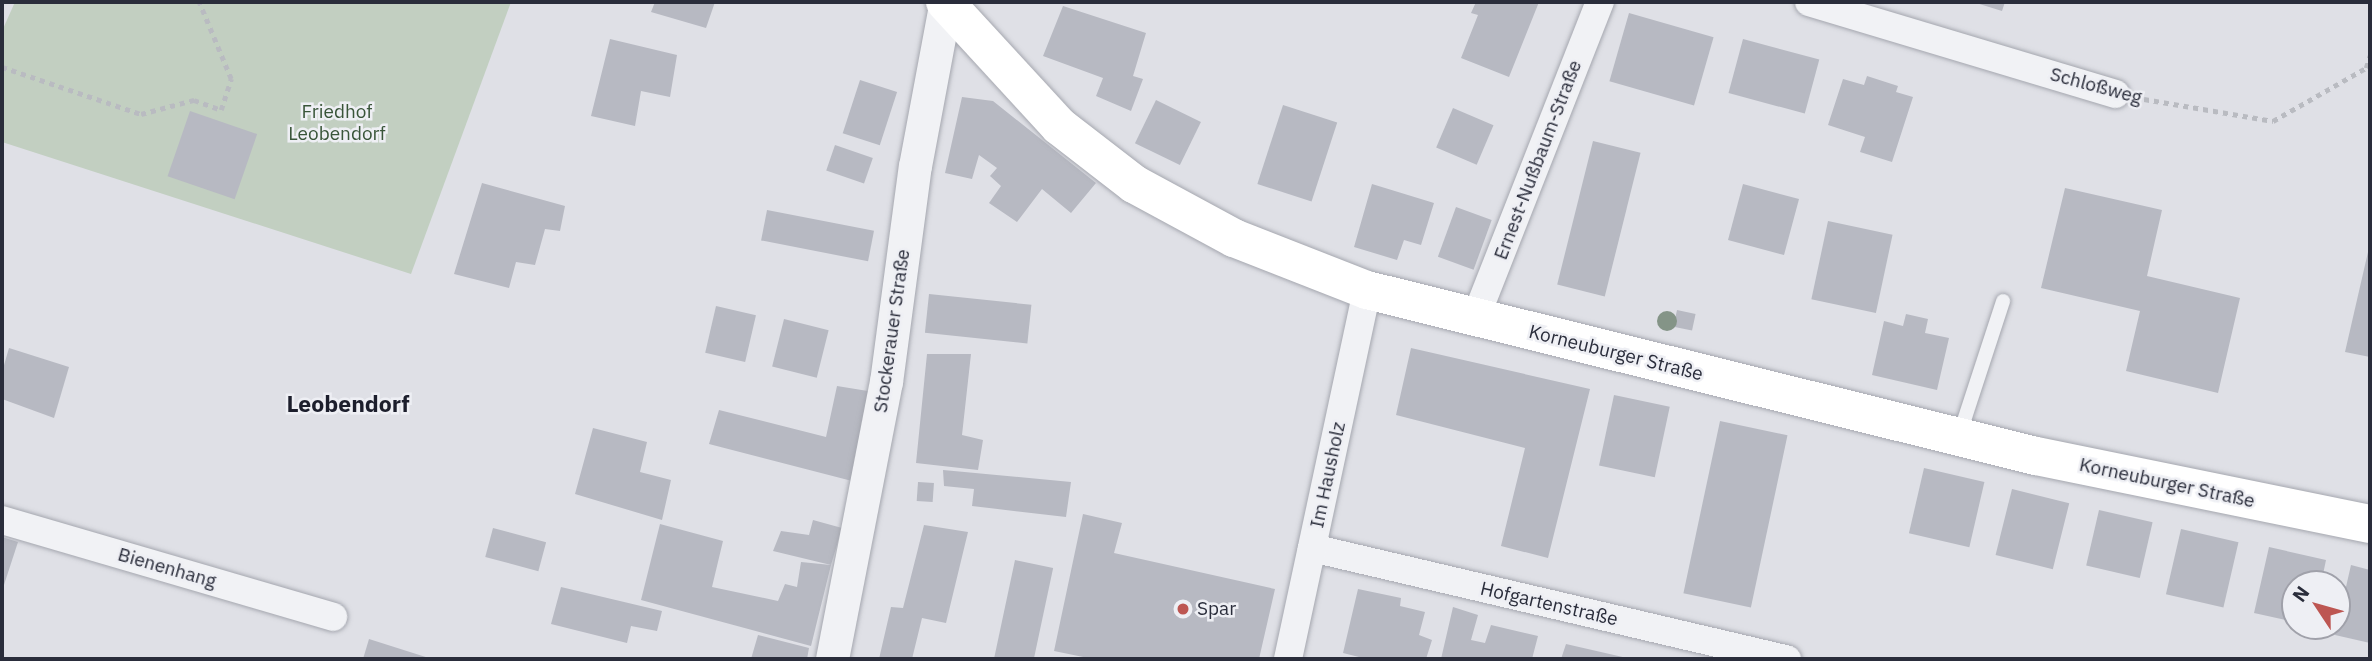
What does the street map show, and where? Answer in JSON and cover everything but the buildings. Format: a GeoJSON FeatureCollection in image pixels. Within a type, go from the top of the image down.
{"type":"FeatureCollection","features":[{"type":"Feature","properties":{"kind":"main road","name":"Korneuburger Straße"},"geometry":{"type":"LineString","coordinates":[[945,4],[1059,126],[1135,184],[1234,238],[1367,290],[1475,319],[1959,437],[2370,524]]}},
{"type":"Feature","properties":{"kind":"street","name":"Ernest-Nußbaum-Straße"},"geometry":{"type":"LineString","coordinates":[[1475,319],[1600,2]]}},
{"type":"Feature","properties":{"kind":"street","name":"Schloßweg"},"geometry":{"type":"LineString","coordinates":[[1809,2],[2116,94]]}},
{"type":"Feature","properties":{"kind":"street","name":"Stockerauer Straße"},"geometry":{"type":"LineString","coordinates":[[832,659],[887,382],[915,166],[945,4]]}},
{"type":"Feature","properties":{"kind":"street","name":"Im Hausholz"},"geometry":{"type":"LineString","coordinates":[[1289,659],[1367,290]]}},
{"type":"Feature","properties":{"kind":"street","name":"Bienenhang"},"geometry":{"type":"LineString","coordinates":[[2,520],[333,617]]}},
{"type":"Feature","properties":{"kind":"street","name":"Hofgartenstraße"},"geometry":{"type":"LineString","coordinates":[[1312,548],[1787,659]]}},
{"type":"Feature","properties":{"kind":"lane"},"geometry":{"type":"LineString","coordinates":[[1959,437],[2003,301]]}},
{"type":"Feature","properties":{"kind":"path"},"geometry":{"type":"LineString","coordinates":[[2,67],[141,114],[194,100],[221,110],[231,79],[199,2]]}},
{"type":"Feature","properties":{"kind":"path","name":"Schloßweg"},"geometry":{"type":"LineString","coordinates":[[2116,94],[2273,121],[2366,68],[2370,56]]}},
{"type":"Feature","properties":{"kind":"green space","name":"Friedhof Leobendorf"},"geometry":{"type":"Polygon","coordinates":[[[15,2],[511,2],[411,274],[2,142],[2,31],[15,2]]]}},
{"type":"Feature","properties":{"kind":"place","name":"Spar"},"geometry":{"type":"Point","coordinates":[1183,609]}},
{"type":"Feature","properties":{"kind":"district","name":"Leobendorf"},"geometry":{"type":"Point","coordinates":[348,403]}}]}
